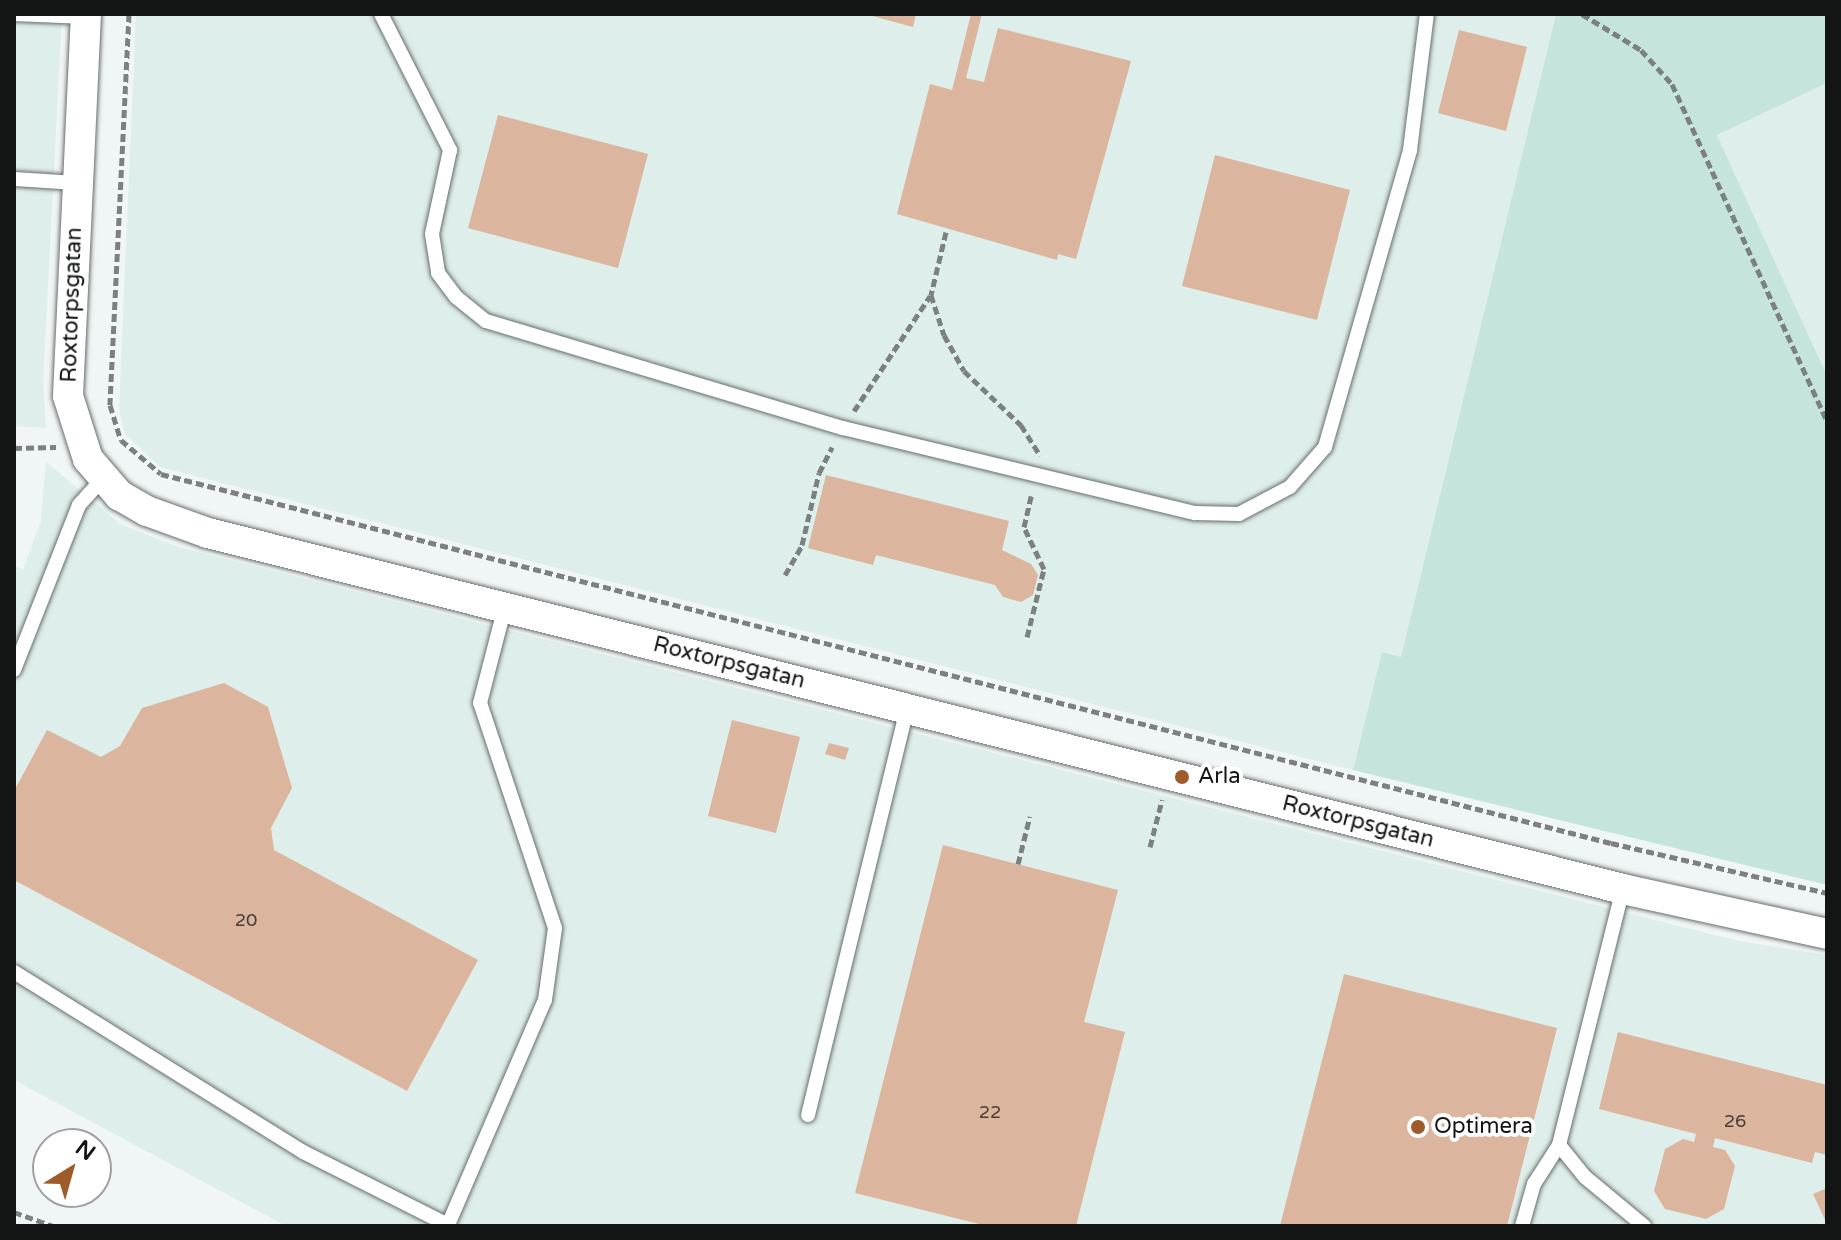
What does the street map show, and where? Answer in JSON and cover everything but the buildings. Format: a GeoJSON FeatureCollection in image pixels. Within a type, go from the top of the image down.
{"type":"FeatureCollection","features":[{"type":"Feature","properties":{"kind":"street","name":"Roxtorpsgatan"},"geometry":{"type":"LineString","coordinates":[[86,16],[68,396],[80,441],[103,478],[119,495],[172,523],[1623,889],[1827,934]]}},
{"type":"Feature","properties":{"kind":"lane"},"geometry":{"type":"LineString","coordinates":[[14,14],[86,16]]}},
{"type":"Feature","properties":{"kind":"lane"},"geometry":{"type":"LineString","coordinates":[[381,14],[450,150],[432,234],[438,273],[456,297],[486,321],[843,428],[1195,513],[1239,514],[1290,487],[1325,447],[1410,150],[1427,14]]}},
{"type":"Feature","properties":{"kind":"lane"},"geometry":{"type":"LineString","coordinates":[[14,179],[77,183]]}},
{"type":"Feature","properties":{"kind":"lane"},"geometry":{"type":"LineString","coordinates":[[14,670],[79,505],[103,478]]}},
{"type":"Feature","properties":{"kind":"lane"},"geometry":{"type":"LineString","coordinates":[[14,972],[303,1152],[448,1225],[545,1000],[555,928],[480,703],[505,606]]}},
{"type":"Feature","properties":{"kind":"lane"},"geometry":{"type":"LineString","coordinates":[[808,1115],[907,708]]}},
{"type":"Feature","properties":{"kind":"lane"},"geometry":{"type":"LineString","coordinates":[[1522,1226],[1534,1184],[1559,1145],[1623,889]]}},
{"type":"Feature","properties":{"kind":"lane"},"geometry":{"type":"LineString","coordinates":[[1559,1145],[1585,1177],[1644,1226]]}},
{"type":"Feature","properties":{"kind":"path"},"geometry":{"type":"LineString","coordinates":[[129,14],[110,405],[113,426],[132,454],[182,481],[1611,843],[1827,893]]}},
{"type":"Feature","properties":{"kind":"path"},"geometry":{"type":"LineString","coordinates":[[1582,14],[1641,50],[1672,84],[1827,421]]}},
{"type":"Feature","properties":{"kind":"path"},"geometry":{"type":"LineString","coordinates":[[946,232],[931,295],[944,335],[964,371],[1040,453],[1024,527],[1044,569],[1027,637]]}},
{"type":"Feature","properties":{"kind":"path"},"geometry":{"type":"LineString","coordinates":[[870,669],[873,655]]}},
{"type":"Feature","properties":{"kind":"path"},"geometry":{"type":"LineString","coordinates":[[964,693],[968,679]]}},
{"type":"Feature","properties":{"kind":"path"},"geometry":{"type":"LineString","coordinates":[[1150,847],[1163,799]]}},
{"type":"Feature","properties":{"kind":"path"},"geometry":{"type":"LineString","coordinates":[[1018,864],[1030,816]]}},
{"type":"Feature","properties":{"kind":"path"},"geometry":{"type":"LineString","coordinates":[[14,1212],[53,1226]]}},
{"type":"Feature","properties":{"kind":"shaded area"},"geometry":{"type":"Polygon","coordinates":[[[14,14],[62,14],[43,382],[46,428],[14,426],[14,14]]]}},
{"type":"Feature","properties":{"kind":"shaded area"},"geometry":{"type":"Polygon","coordinates":[[[136,14],[1556,14],[1401,657],[1382,653],[1353,770],[160,467],[125,434],[119,409],[136,14]]]}},
{"type":"Feature","properties":{"kind":"shaded area"},"geometry":{"type":"Polygon","coordinates":[[[1827,83],[1827,376],[1717,135],[1827,83]]]}},
{"type":"Feature","properties":{"kind":"shaded area"},"geometry":{"type":"Polygon","coordinates":[[[46,462],[120,524],[178,547],[1738,941],[1827,955],[1827,1226],[286,1226],[112,1133],[112,1128],[103,1128],[14,1080],[14,565],[23,570],[41,521],[46,462]]]}},
{"type":"Feature","properties":{"kind":"green space"},"geometry":{"type":"Polygon","coordinates":[[[1556,14],[1827,14],[1827,83],[1717,135],[1827,376],[1827,885],[1353,770],[1382,652],[1401,657],[1556,14]]]}},
{"type":"Feature","properties":{"kind":"place","name":"Arla"},"geometry":{"type":"Point","coordinates":[1182,777]}},
{"type":"Feature","properties":{"kind":"place","name":"Optimera"},"geometry":{"type":"Point","coordinates":[1418,1127]}}]}
